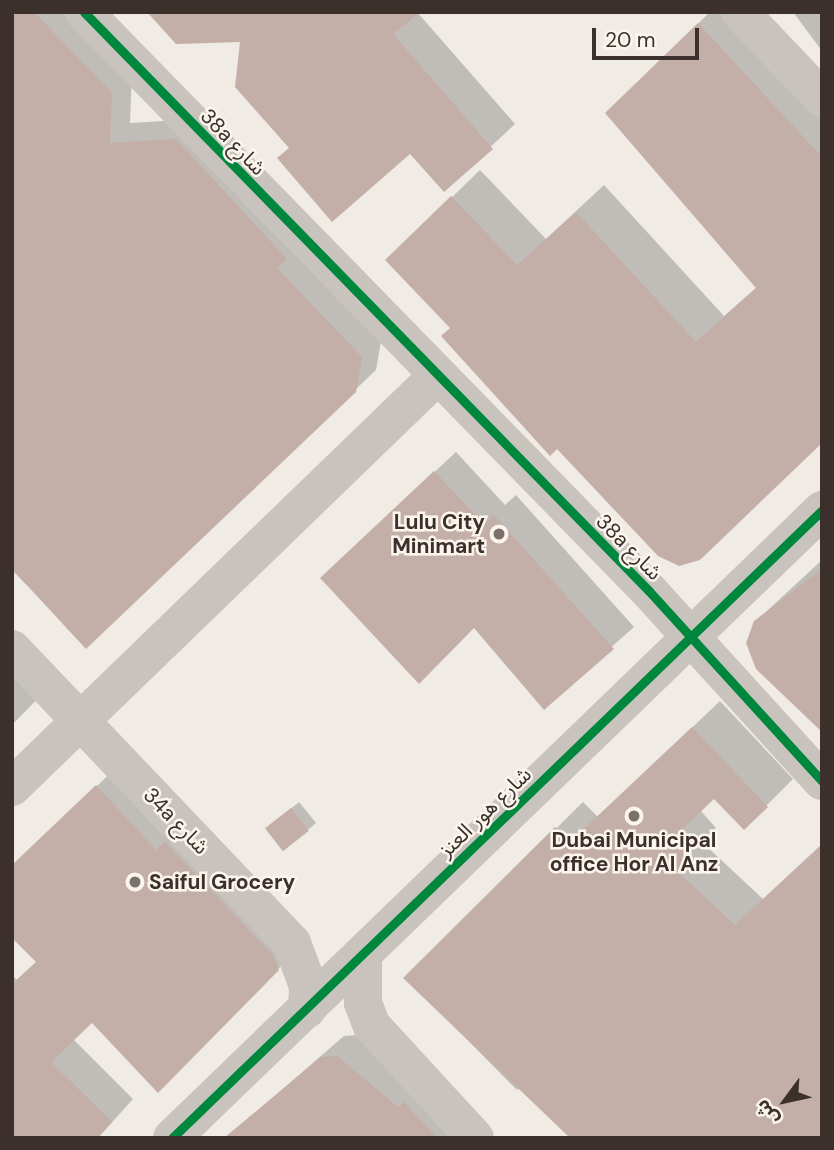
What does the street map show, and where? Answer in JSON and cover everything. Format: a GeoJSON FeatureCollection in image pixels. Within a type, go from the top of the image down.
{"type":"FeatureCollection","features":[{"type":"Feature","properties":{"kind":"street","name":"38a شارع"},"geometry":{"type":"LineString","coordinates":[[84,12],[556,501],[686,642],[755,724],[795,753],[822,781]]}},
{"type":"Feature","properties":{"kind":"street"},"geometry":{"type":"LineString","coordinates":[[740,12],[822,98]]}},
{"type":"Feature","properties":{"kind":"street"},"geometry":{"type":"LineString","coordinates":[[12,786],[436,377]]}},
{"type":"Feature","properties":{"kind":"street","name":"شارع هور العنز"},"geometry":{"type":"LineString","coordinates":[[172,1138],[822,510]]}},
{"type":"Feature","properties":{"kind":"street","name":"34a شارع"},"geometry":{"type":"LineString","coordinates":[[12,649],[292,943],[308,986],[307,1009]]}},
{"type":"Feature","properties":{"kind":"street"},"geometry":{"type":"LineString","coordinates":[[363,955],[360,979],[372,1026],[475,1138]]}},
{"type":"Feature","properties":{"kind":"building"},"geometry":{"type":"Polygon","coordinates":[[[12,12],[34,12],[112,93],[110,143],[176,139],[287,259],[277,268],[362,357],[356,392],[86,649],[12,569],[12,12]]]}},
{"type":"Feature","properties":{"kind":"building"},"geometry":{"type":"Polygon","coordinates":[[[147,12],[420,12],[393,34],[493,149],[444,192],[410,154],[332,222],[277,158],[289,148],[235,87],[240,42],[176,44],[147,12]]]}},
{"type":"Feature","properties":{"kind":"building"},"geometry":{"type":"Polygon","coordinates":[[[698,23],[822,157],[822,443],[700,560],[679,566],[658,556],[557,449],[550,456],[441,336],[450,328],[385,260],[451,196],[517,265],[576,212],[696,342],[756,288],[605,113],[698,23]]]}},
{"type":"Feature","properties":{"kind":"building"},"geometry":{"type":"Polygon","coordinates":[[[434,471],[484,524],[494,515],[614,649],[544,710],[474,628],[419,684],[320,578],[434,471]]]}},
{"type":"Feature","properties":{"kind":"building"},"geometry":{"type":"Polygon","coordinates":[[[822,569],[822,732],[756,669],[746,643],[754,621],[822,569]]]}},
{"type":"Feature","properties":{"kind":"building"},"geometry":{"type":"Polygon","coordinates":[[[692,727],[768,807],[744,830],[714,799],[674,837],[691,856],[676,870],[735,925],[822,844],[822,1138],[570,1138],[403,978],[555,827],[570,842],[692,727]]]}},
{"type":"Feature","properties":{"kind":"building"},"geometry":{"type":"Polygon","coordinates":[[[96,785],[156,850],[165,842],[273,955],[279,970],[158,1093],[92,1023],[51,1062],[112,1122],[97,1138],[12,1138],[12,984],[36,962],[12,938],[12,865],[96,785]]]}},
{"type":"Feature","properties":{"kind":"building"},"geometry":{"type":"Polygon","coordinates":[[[291,808],[309,831],[283,851],[265,828],[291,808]]]}},
{"type":"Feature","properties":{"kind":"building"},"geometry":{"type":"Polygon","coordinates":[[[337,1056],[398,1107],[404,1102],[437,1138],[224,1138],[321,1057],[337,1056]]]}},
{"type":"Feature","properties":{"kind":"cycle path"},"geometry":{"type":"LineString","coordinates":[[84,12],[649,591],[822,781]]}},
{"type":"Feature","properties":{"kind":"cycle path"},"geometry":{"type":"LineString","coordinates":[[172,1138],[822,510]]}},
{"type":"Feature","properties":{"kind":"place","name":"Lulu City Minimart"},"geometry":{"type":"Point","coordinates":[499,534]}},
{"type":"Feature","properties":{"kind":"place","name":"Dubai Municipal office Hor Al Anz"},"geometry":{"type":"Point","coordinates":[634,816]}},
{"type":"Feature","properties":{"kind":"place","name":"Saiful Grocery"},"geometry":{"type":"Point","coordinates":[135,882]}}]}
